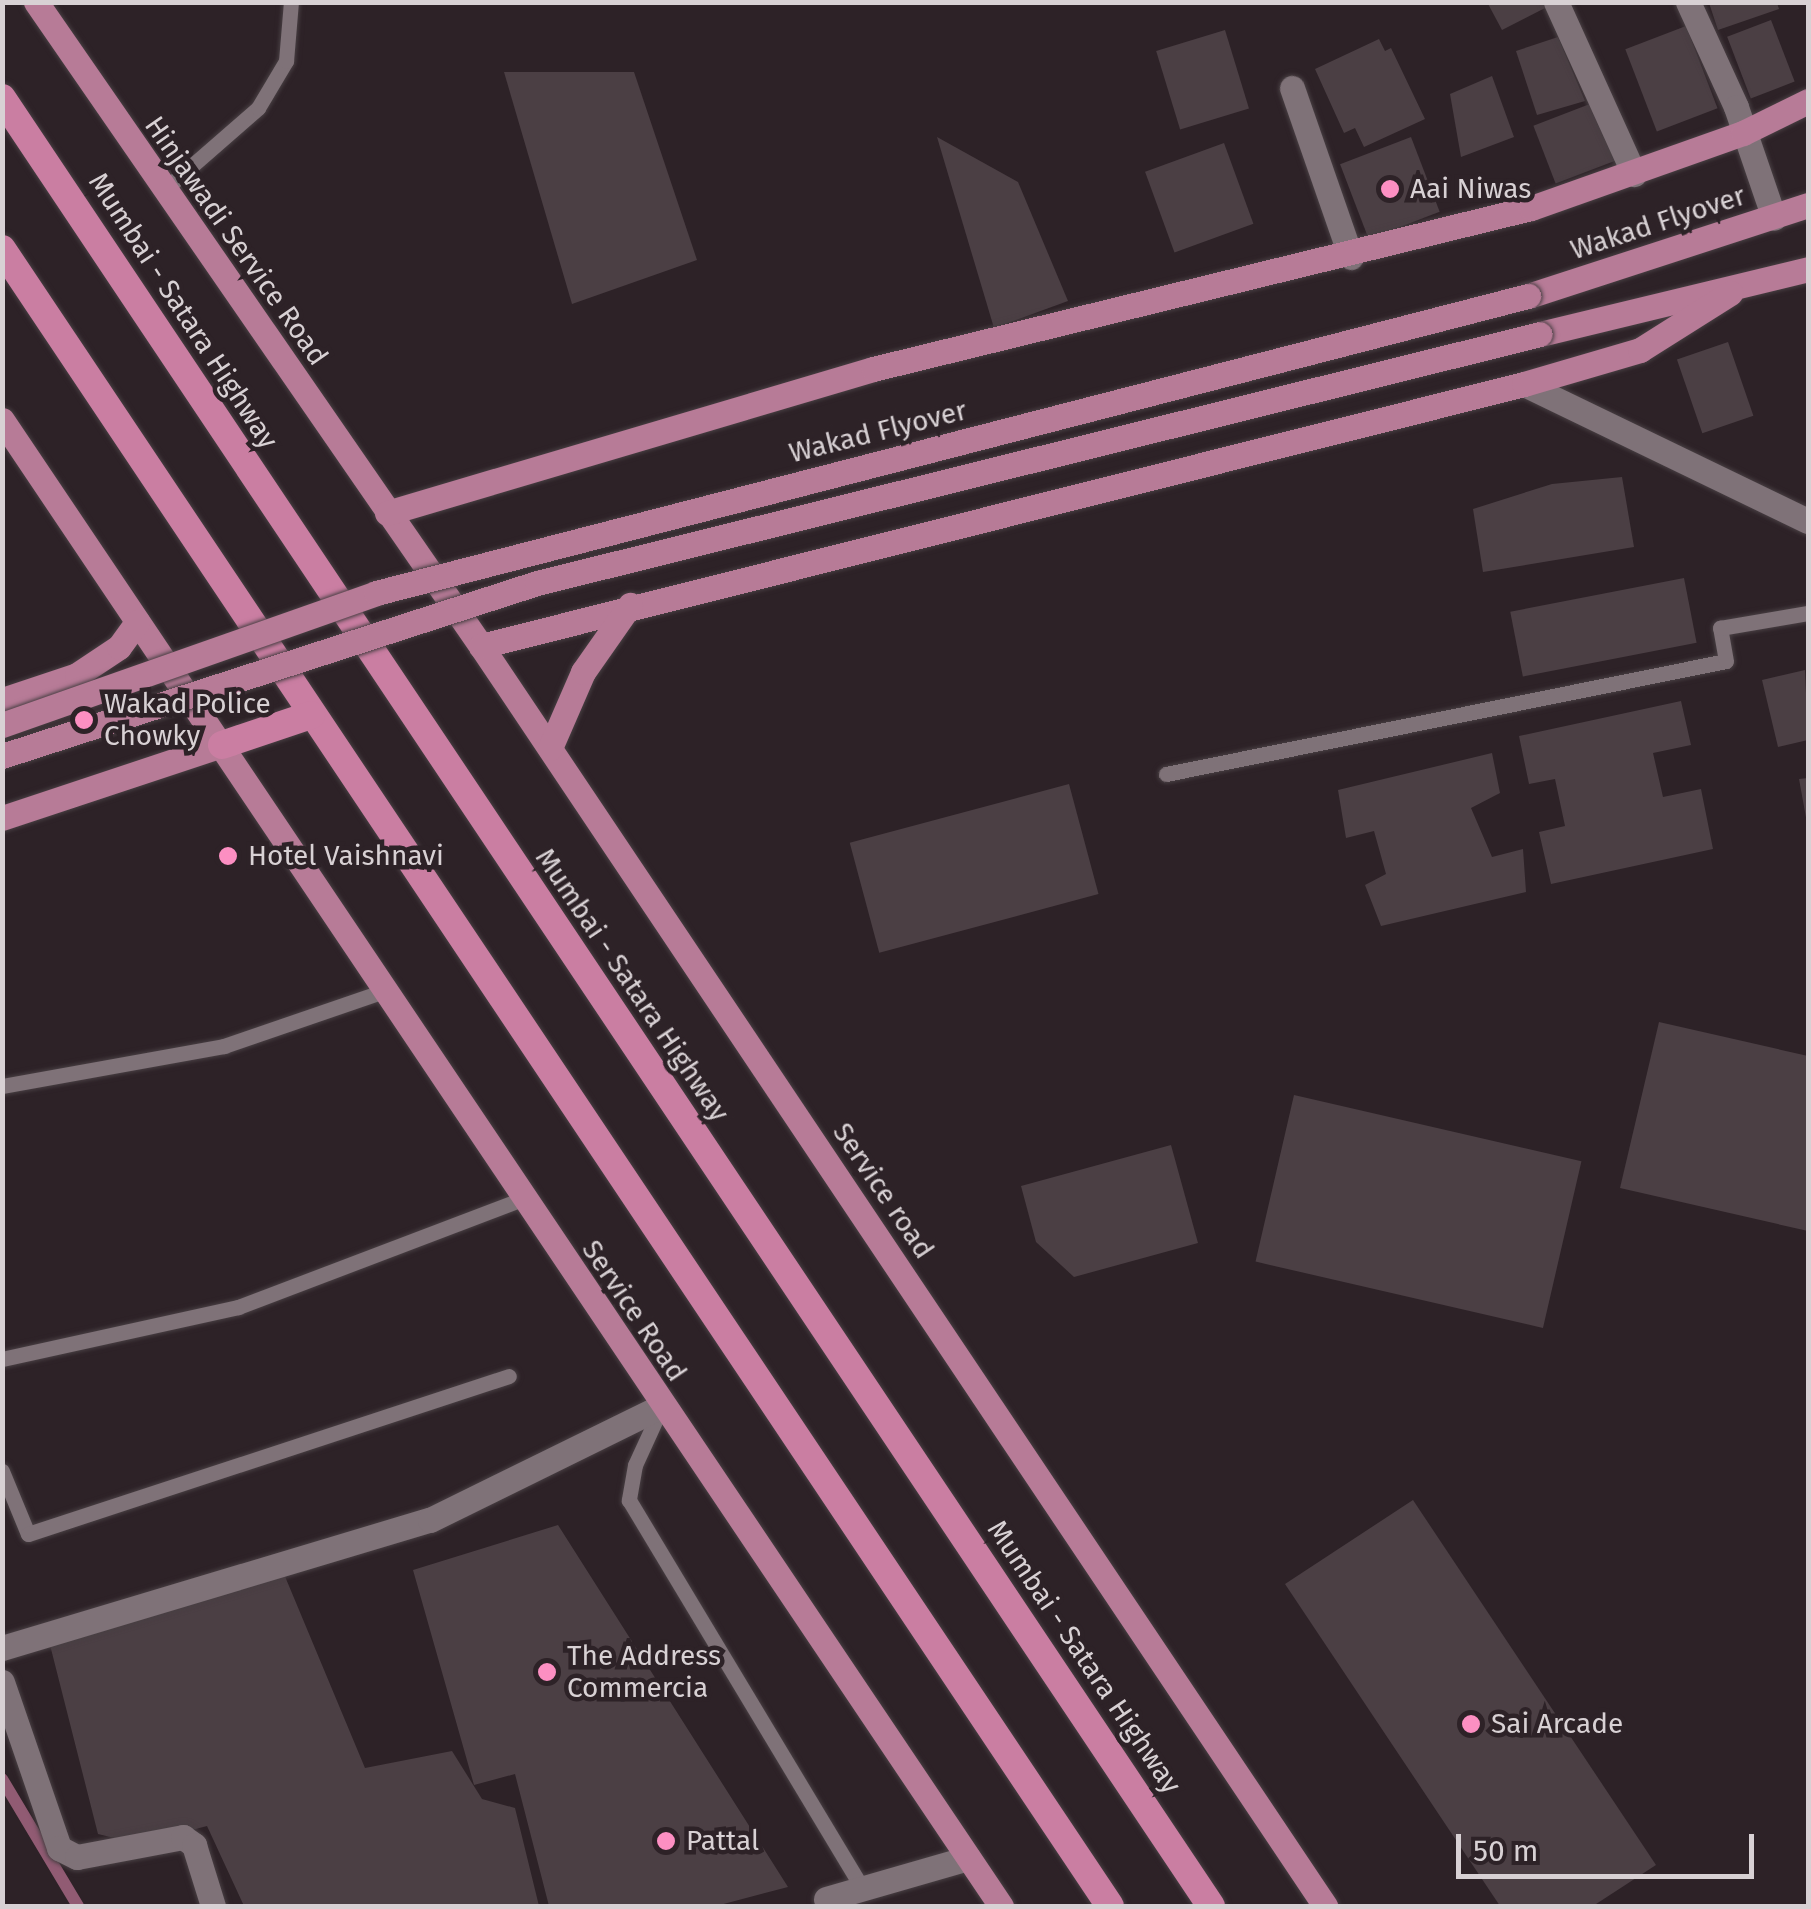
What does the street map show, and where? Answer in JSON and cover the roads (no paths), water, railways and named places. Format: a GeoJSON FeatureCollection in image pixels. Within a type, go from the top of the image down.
{"type":"FeatureCollection","features":[{"type":"Feature","properties":{"kind":"highway","name":"Mumbai - Satara Highway"},"geometry":{"type":"LineString","coordinates":[[2,98],[1211,1906]]}},
{"type":"Feature","properties":{"kind":"highway"},"geometry":{"type":"LineString","coordinates":[[2,248],[1110,1906]]}},
{"type":"Feature","properties":{"kind":"highway"},"geometry":{"type":"LineString","coordinates":[[222,745],[311,715]]}},
{"type":"Feature","properties":{"kind":"main road","name":"Hinjawadi Service Road"},"geometry":{"type":"LineString","coordinates":[[36,2],[387,513]]}},
{"type":"Feature","properties":{"kind":"main road"},"geometry":{"type":"LineString","coordinates":[[387,513],[873,369],[1351,257],[1634,174],[1743,133],[1808,101]]}},
{"type":"Feature","properties":{"kind":"main road","name":"Wakad Flyover"},"geometry":{"type":"LineString","coordinates":[[2,726],[376,593],[1528,296],[1808,205]]}},
{"type":"Feature","properties":{"kind":"main road"},"geometry":{"type":"LineString","coordinates":[[2,756],[537,583],[1540,334],[1730,292],[1808,269]]}},
{"type":"Feature","properties":{"kind":"main road"},"geometry":{"type":"LineString","coordinates":[[481,646],[630,605],[1524,384],[1640,350],[1730,292]]}},
{"type":"Feature","properties":{"kind":"main road","name":"Service Road"},"geometry":{"type":"LineString","coordinates":[[2,420],[1001,1906]]}},
{"type":"Feature","properties":{"kind":"main road","name":"Service road"},"geometry":{"type":"LineString","coordinates":[[387,513],[550,748],[1325,1906]]}},
{"type":"Feature","properties":{"kind":"main road"},"geometry":{"type":"LineString","coordinates":[[550,748],[582,672],[630,605]]}},
{"type":"Feature","properties":{"kind":"main road"},"geometry":{"type":"LineString","coordinates":[[2,700],[76,675],[119,647],[138,622]]}},
{"type":"Feature","properties":{"kind":"main road"},"geometry":{"type":"LineString","coordinates":[[2,818],[222,745]]}},
{"type":"Feature","properties":{"kind":"street"},"geometry":{"type":"LineString","coordinates":[[1556,2],[1634,174]]}},
{"type":"Feature","properties":{"kind":"street"},"geometry":{"type":"LineString","coordinates":[[1688,2],[1774,218]]}},
{"type":"Feature","properties":{"kind":"street"},"geometry":{"type":"LineString","coordinates":[[1292,88],[1351,257]]}},
{"type":"Feature","properties":{"kind":"street"},"geometry":{"type":"LineString","coordinates":[[1524,384],[1808,521]]}},
{"type":"Feature","properties":{"kind":"street"},"geometry":{"type":"LineString","coordinates":[[2,1648],[430,1520],[662,1406]]}},
{"type":"Feature","properties":{"kind":"street"},"geometry":{"type":"LineString","coordinates":[[2,1682],[59,1848],[77,1857],[183,1836],[194,1845],[213,1906]]}},
{"type":"Feature","properties":{"kind":"street"},"geometry":{"type":"LineString","coordinates":[[826,1899],[968,1858]]}},
{"type":"Feature","properties":{"kind":"lane"},"geometry":{"type":"LineString","coordinates":[[164,190],[258,108],[286,62],[290,2]]}},
{"type":"Feature","properties":{"kind":"lane"},"geometry":{"type":"LineString","coordinates":[[1166,774],[1726,661],[1720,628],[1808,613]]}},
{"type":"Feature","properties":{"kind":"lane"},"geometry":{"type":"LineString","coordinates":[[2,1086],[224,1046],[384,990]]}},
{"type":"Feature","properties":{"kind":"lane"},"geometry":{"type":"LineString","coordinates":[[2,1359],[238,1308],[523,1199]]}},
{"type":"Feature","properties":{"kind":"lane"},"geometry":{"type":"LineString","coordinates":[[2,1472],[28,1534],[509,1376]]}},
{"type":"Feature","properties":{"kind":"lane"},"geometry":{"type":"LineString","coordinates":[[662,1406],[636,1465],[629,1500],[862,1888]]}},
{"type":"Feature","properties":{"kind":"waterway"},"geometry":{"type":"LineString","coordinates":[[2,1779],[78,1906]]}},
{"type":"Feature","properties":{"kind":"place","name":"Aai Niwas"},"geometry":{"type":"Point","coordinates":[1390,189]}},
{"type":"Feature","properties":{"kind":"place","name":"Wakad Police Chowky"},"geometry":{"type":"Point","coordinates":[84,720]}},
{"type":"Feature","properties":{"kind":"place","name":"Hotel Vaishnavi"},"geometry":{"type":"Point","coordinates":[228,856]}},
{"type":"Feature","properties":{"kind":"place","name":"The Address Commercia"},"geometry":{"type":"Point","coordinates":[547,1672]}},
{"type":"Feature","properties":{"kind":"place","name":"Sai Arcade"},"geometry":{"type":"Point","coordinates":[1471,1724]}},
{"type":"Feature","properties":{"kind":"place","name":"Pattal"},"geometry":{"type":"Point","coordinates":[666,1841]}}]}
